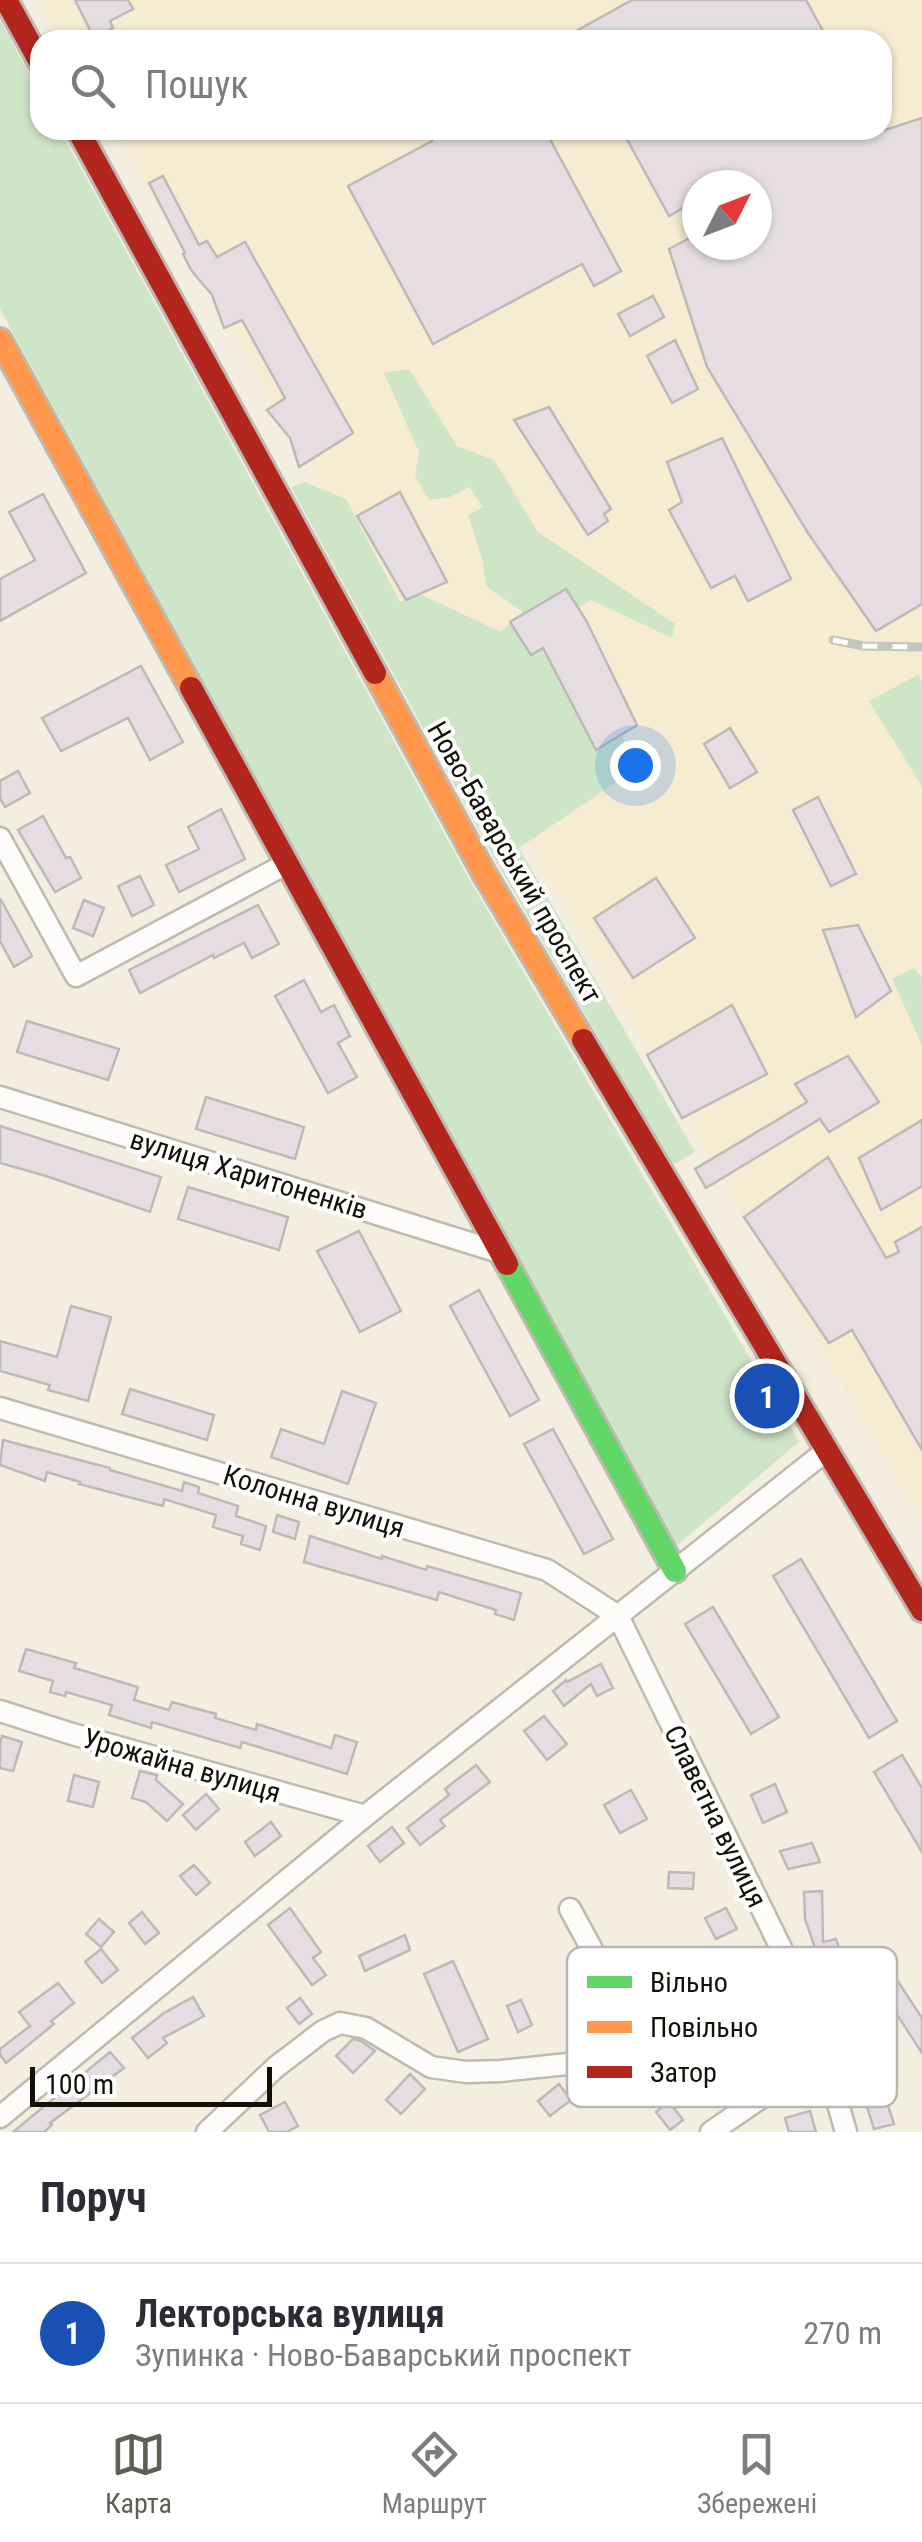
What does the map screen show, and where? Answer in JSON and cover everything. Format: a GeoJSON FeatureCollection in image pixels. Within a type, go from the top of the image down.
{"type":"FeatureCollection","features":[{"type":"Feature","properties":{"kind":"main road"},"geometry":{"type":"LineString","coordinates":[[6,0],[30,44]]}},
{"type":"Feature","properties":{"kind":"main road","name":"Ново-Баварський проспект"},"geometry":{"type":"LineString","coordinates":[[83,140],[484,873],[922,1610]]}},
{"type":"Feature","properties":{"kind":"main road"},"geometry":{"type":"LineString","coordinates":[[0,340],[675,1571]]}},
{"type":"Feature","properties":{"kind":"street"},"geometry":{"type":"LineString","coordinates":[[0,838],[76,976],[286,864]]}},
{"type":"Feature","properties":{"kind":"street","name":"вулиця Харитоненків"},"geometry":{"type":"LineString","coordinates":[[0,1097],[498,1252]]}},
{"type":"Feature","properties":{"kind":"street","name":"Колонна вулиця"},"geometry":{"type":"LineString","coordinates":[[0,1408],[547,1570],[618,1616]]}},
{"type":"Feature","properties":{"kind":"street"},"geometry":{"type":"LineString","coordinates":[[0,2117],[365,1816],[826,1451]]}},
{"type":"Feature","properties":{"kind":"street","name":"Славетна вулиця"},"geometry":{"type":"LineString","coordinates":[[618,1616],[781,1947]]}},
{"type":"Feature","properties":{"kind":"street","name":"Урожайна вулиця"},"geometry":{"type":"LineString","coordinates":[[0,1711],[365,1816]]}},
{"type":"Feature","properties":{"kind":"street"},"geometry":{"type":"LineString","coordinates":[[570,1909],[591,1947]]}},
{"type":"Feature","properties":{"kind":"street"},"geometry":{"type":"LineString","coordinates":[[207,2132],[276,2067],[323,2031],[340,2023],[366,2028],[431,2067],[466,2072],[567,2064]]}},
{"type":"Feature","properties":{"kind":"street"},"geometry":{"type":"LineString","coordinates":[[711,2132],[748,2107]]}},
{"type":"Feature","properties":{"kind":"street","name":"Славетна вулиця"},"geometry":{"type":"LineString","coordinates":[[839,2107],[846,2132]]}},
{"type":"Feature","properties":{"kind":"shaded area"},"geometry":{"type":"Polygon","coordinates":[[[39,0],[922,0],[922,1523],[120,140],[892,140],[892,30],[56,30],[39,0]]]}},
{"type":"Feature","properties":{"kind":"green space"},"geometry":{"type":"Polygon","coordinates":[[[0,20],[30,75],[30,140],[65,140],[469,879],[799,1442],[675,1547],[0,309],[0,20]]]}},
{"type":"Feature","properties":{"kind":"green space"},"geometry":{"type":"Polygon","coordinates":[[[409,369],[457,446],[494,460],[538,532],[675,624],[672,638],[591,600],[535,634],[592,745],[620,729],[634,770],[519,848],[695,1152],[673,1165],[498,865],[291,487],[305,482],[346,499],[400,602],[420,594],[501,632],[523,612],[486,586],[468,515],[483,507],[469,487],[450,497],[429,500],[415,476],[419,452],[384,373],[409,369]]]}},
{"type":"Feature","properties":{"kind":"green space"},"geometry":{"type":"Polygon","coordinates":[[[918,675],[922,681],[922,786],[869,701],[918,675]]]}},
{"type":"Feature","properties":{"kind":"green space"},"geometry":{"type":"Polygon","coordinates":[[[914,968],[922,977],[922,1045],[892,979],[914,968]]]}},
{"type":"Feature","properties":{"kind":"building"},"geometry":{"type":"Polygon","coordinates":[[[75,0],[128,0],[133,9],[110,21],[113,28],[90,30],[75,0]]]}},
{"type":"Feature","properties":{"kind":"building"},"geometry":{"type":"Polygon","coordinates":[[[632,0],[806,0],[822,30],[578,30],[632,0]]]}},
{"type":"Feature","properties":{"kind":"building"},"geometry":{"type":"Polygon","coordinates":[[[922,118],[922,604],[876,631],[808,533],[707,367],[669,249],[682,242],[682,260],[772,260],[772,170],[682,170],[682,209],[669,216],[627,140],[892,140],[892,128],[922,118]]]}},
{"type":"Feature","properties":{"kind":"building"},"geometry":{"type":"Polygon","coordinates":[[[550,140],[621,271],[594,286],[582,264],[433,344],[348,186],[432,141],[550,140]]]}},
{"type":"Feature","properties":{"kind":"building"},"geometry":{"type":"Polygon","coordinates":[[[163,176],[199,245],[207,241],[217,257],[245,242],[353,433],[299,467],[290,438],[267,410],[285,398],[242,320],[224,328],[212,295],[191,270],[149,183],[163,176]]]}},
{"type":"Feature","properties":{"kind":"building"},"geometry":{"type":"Polygon","coordinates":[[[653,296],[664,317],[630,336],[618,314],[653,296]]]}},
{"type":"Feature","properties":{"kind":"building"},"geometry":{"type":"Polygon","coordinates":[[[675,340],[698,389],[672,403],[647,356],[675,340]]]}},
{"type":"Feature","properties":{"kind":"building"},"geometry":{"type":"Polygon","coordinates":[[[549,407],[611,509],[604,514],[608,521],[588,535],[514,420],[549,407]]]}},
{"type":"Feature","properties":{"kind":"building"},"geometry":{"type":"Polygon","coordinates":[[[722,438],[791,579],[748,601],[735,576],[711,588],[669,510],[682,502],[667,462],[722,438]]]}},
{"type":"Feature","properties":{"kind":"building"},"geometry":{"type":"Polygon","coordinates":[[[400,492],[447,582],[406,600],[357,516],[400,492]]]}},
{"type":"Feature","properties":{"kind":"building"},"geometry":{"type":"Polygon","coordinates":[[[43,494],[86,573],[0,621],[0,579],[35,560],[9,512],[43,494]]]}},
{"type":"Feature","properties":{"kind":"building"},"geometry":{"type":"Polygon","coordinates":[[[566,589],[586,620],[637,725],[596,750],[543,648],[531,655],[510,622],[566,589]]]}},
{"type":"Feature","properties":{"kind":"building"},"geometry":{"type":"Polygon","coordinates":[[[141,666],[183,742],[150,760],[128,718],[61,751],[42,718],[141,666]]]}},
{"type":"Feature","properties":{"kind":"building"},"geometry":{"type":"Polygon","coordinates":[[[730,728],[757,772],[730,788],[704,744],[730,728]]]}},
{"type":"Feature","properties":{"kind":"building"},"geometry":{"type":"Polygon","coordinates":[[[18,771],[30,793],[5,807],[0,798],[0,781],[18,771]]]}},
{"type":"Feature","properties":{"kind":"building"},"geometry":{"type":"Polygon","coordinates":[[[818,797],[856,874],[831,886],[793,810],[818,797]]]}},
{"type":"Feature","properties":{"kind":"building"},"geometry":{"type":"Polygon","coordinates":[[[221,809],[245,859],[179,892],[166,865],[199,849],[188,827],[221,809]]]}},
{"type":"Feature","properties":{"kind":"building"},"geometry":{"type":"Polygon","coordinates":[[[43,816],[81,878],[55,892],[18,830],[43,816]]]}},
{"type":"Feature","properties":{"kind":"building"},"geometry":{"type":"Polygon","coordinates":[[[140,876],[154,905],[132,916],[118,886],[140,876]]]}},
{"type":"Feature","properties":{"kind":"building"},"geometry":{"type":"Polygon","coordinates":[[[656,878],[695,938],[633,978],[594,918],[656,878]]]}},
{"type":"Feature","properties":{"kind":"building"},"geometry":{"type":"Polygon","coordinates":[[[0,898],[32,956],[14,967],[0,941],[0,898]]]}},
{"type":"Feature","properties":{"kind":"building"},"geometry":{"type":"Polygon","coordinates":[[[84,900],[104,908],[93,936],[73,928],[84,900]]]}},
{"type":"Feature","properties":{"kind":"building"},"geometry":{"type":"Polygon","coordinates":[[[258,905],[279,944],[252,958],[244,943],[140,993],[129,970],[258,905]]]}},
{"type":"Feature","properties":{"kind":"building"},"geometry":{"type":"Polygon","coordinates":[[[858,925],[891,991],[856,1017],[823,930],[858,925]]]}},
{"type":"Feature","properties":{"kind":"building"},"geometry":{"type":"Polygon","coordinates":[[[304,980],[321,1012],[334,1005],[350,1036],[338,1043],[357,1077],[328,1093],[275,996],[304,980]]]}},
{"type":"Feature","properties":{"kind":"building"},"geometry":{"type":"Polygon","coordinates":[[[732,1005],[767,1074],[682,1118],[647,1055],[732,1005]]]}},
{"type":"Feature","properties":{"kind":"building"},"geometry":{"type":"Polygon","coordinates":[[[27,1021],[119,1049],[108,1080],[17,1052],[27,1021]]]}},
{"type":"Feature","properties":{"kind":"building"},"geometry":{"type":"Polygon","coordinates":[[[848,1056],[879,1102],[829,1132],[820,1119],[706,1188],[695,1169],[807,1102],[795,1084],[848,1056]]]}},
{"type":"Feature","properties":{"kind":"building"},"geometry":{"type":"Polygon","coordinates":[[[206,1097],[304,1127],[295,1159],[196,1129],[206,1097]]]}},
{"type":"Feature","properties":{"kind":"building"},"geometry":{"type":"Polygon","coordinates":[[[922,1120],[922,1186],[881,1210],[859,1158],[922,1120]]]}},
{"type":"Feature","properties":{"kind":"building"},"geometry":{"type":"Polygon","coordinates":[[[0,1126],[161,1177],[150,1212],[0,1163],[0,1126]]]}},
{"type":"Feature","properties":{"kind":"building"},"geometry":{"type":"Polygon","coordinates":[[[828,1157],[886,1258],[899,1252],[895,1242],[922,1227],[922,1450],[852,1330],[829,1343],[744,1217],[828,1157]]]}},
{"type":"Feature","properties":{"kind":"building"},"geometry":{"type":"Polygon","coordinates":[[[188,1187],[288,1217],[279,1250],[178,1219],[188,1187]]]}},
{"type":"Feature","properties":{"kind":"building"},"geometry":{"type":"Polygon","coordinates":[[[359,1231],[401,1311],[360,1332],[317,1251],[359,1231]]]}},
{"type":"Feature","properties":{"kind":"building"},"geometry":{"type":"Polygon","coordinates":[[[479,1290],[539,1400],[510,1416],[450,1306],[479,1290]]]}},
{"type":"Feature","properties":{"kind":"building"},"geometry":{"type":"Polygon","coordinates":[[[71,1306],[111,1317],[88,1401],[0,1371],[0,1341],[57,1357],[71,1306]]]}},
{"type":"Feature","properties":{"kind":"building"},"geometry":{"type":"Polygon","coordinates":[[[130,1389],[214,1415],[207,1440],[122,1414],[130,1389]]]}},
{"type":"Feature","properties":{"kind":"building"},"geometry":{"type":"Polygon","coordinates":[[[342,1391],[376,1403],[348,1484],[271,1457],[281,1429],[324,1444],[342,1391]]]}},
{"type":"Feature","properties":{"kind":"building"},"geometry":{"type":"Polygon","coordinates":[[[553,1429],[613,1539],[584,1554],[524,1444],[553,1429]]]}},
{"type":"Feature","properties":{"kind":"building"},"geometry":{"type":"Polygon","coordinates":[[[3,1440],[182,1491],[184,1482],[199,1487],[198,1493],[238,1506],[236,1516],[266,1526],[260,1550],[241,1544],[243,1536],[213,1527],[216,1515],[164,1499],[163,1506],[47,1472],[45,1481],[0,1465],[3,1440]]]}},
{"type":"Feature","properties":{"kind":"building"},"geometry":{"type":"Polygon","coordinates":[[[277,1515],[299,1522],[295,1539],[273,1532],[277,1515]]]}},
{"type":"Feature","properties":{"kind":"building"},"geometry":{"type":"Polygon","coordinates":[[[310,1536],[382,1559],[426,1570],[427,1566],[521,1593],[514,1620],[495,1614],[496,1610],[439,1592],[437,1600],[304,1562],[310,1536]]]}},
{"type":"Feature","properties":{"kind":"building"},"geometry":{"type":"Polygon","coordinates":[[[801,1559],[897,1721],[869,1738],[773,1576],[801,1559]]]}},
{"type":"Feature","properties":{"kind":"building"},"geometry":{"type":"Polygon","coordinates":[[[713,1607],[779,1717],[751,1734],[685,1624],[713,1607]]]}},
{"type":"Feature","properties":{"kind":"building"},"geometry":{"type":"Polygon","coordinates":[[[26,1649],[138,1687],[134,1700],[169,1710],[172,1702],[256,1730],[257,1724],[331,1748],[335,1735],[357,1742],[347,1774],[242,1742],[240,1748],[152,1722],[151,1728],[109,1715],[112,1705],[66,1692],[65,1696],[50,1692],[53,1681],[19,1671],[26,1649]]]}},
{"type":"Feature","properties":{"kind":"building"},"geometry":{"type":"Polygon","coordinates":[[[601,1664],[613,1688],[597,1696],[591,1684],[564,1706],[553,1691],[566,1680],[601,1664]]]}},
{"type":"Feature","properties":{"kind":"building"},"geometry":{"type":"Polygon","coordinates":[[[544,1716],[567,1744],[547,1760],[524,1731],[544,1716]]]}},
{"type":"Feature","properties":{"kind":"building"},"geometry":{"type":"Polygon","coordinates":[[[2,1736],[22,1742],[13,1771],[0,1768],[2,1736]]]}},
{"type":"Feature","properties":{"kind":"building"},"geometry":{"type":"Polygon","coordinates":[[[902,1755],[922,1788],[922,1852],[874,1772],[902,1755]]]}},
{"type":"Feature","properties":{"kind":"building"},"geometry":{"type":"Polygon","coordinates":[[[476,1765],[490,1782],[440,1820],[445,1826],[420,1845],[407,1828],[449,1795],[445,1789],[476,1765]]]}},
{"type":"Feature","properties":{"kind":"building"},"geometry":{"type":"Polygon","coordinates":[[[140,1771],[157,1775],[156,1780],[183,1804],[167,1821],[146,1802],[132,1798],[140,1771]]]}},
{"type":"Feature","properties":{"kind":"building"},"geometry":{"type":"Polygon","coordinates":[[[74,1775],[99,1782],[93,1807],[68,1801],[74,1775]]]}},
{"type":"Feature","properties":{"kind":"building"},"geometry":{"type":"Polygon","coordinates":[[[775,1784],[787,1812],[763,1823],[751,1795],[775,1784]]]}},
{"type":"Feature","properties":{"kind":"building"},"geometry":{"type":"Polygon","coordinates":[[[631,1790],[647,1819],[620,1833],[604,1805],[631,1790]]]}},
{"type":"Feature","properties":{"kind":"building"},"geometry":{"type":"Polygon","coordinates":[[[206,1794],[219,1809],[196,1830],[183,1815],[206,1794]]]}},
{"type":"Feature","properties":{"kind":"building"},"geometry":{"type":"Polygon","coordinates":[[[271,1822],[281,1836],[255,1856],[245,1842],[271,1822]]]}},
{"type":"Feature","properties":{"kind":"building"},"geometry":{"type":"Polygon","coordinates":[[[392,1827],[404,1843],[380,1862],[368,1846],[392,1827]]]}},
{"type":"Feature","properties":{"kind":"building"},"geometry":{"type":"Polygon","coordinates":[[[812,1843],[820,1862],[788,1869],[780,1851],[812,1843]]]}},
{"type":"Feature","properties":{"kind":"building"},"geometry":{"type":"Polygon","coordinates":[[[194,1865],[210,1883],[196,1895],[180,1876],[194,1865]]]}},
{"type":"Feature","properties":{"kind":"building"},"geometry":{"type":"Polygon","coordinates":[[[669,1872],[694,1873],[693,1889],[668,1888],[669,1872]]]}},
{"type":"Feature","properties":{"kind":"building"},"geometry":{"type":"Polygon","coordinates":[[[822,1891],[823,1942],[836,1939],[839,1947],[815,1947],[805,1919],[804,1892],[822,1891]]]}},
{"type":"Feature","properties":{"kind":"building"},"geometry":{"type":"Polygon","coordinates":[[[290,1908],[321,1952],[313,1958],[326,1975],[312,1985],[268,1925],[290,1908]]]}},
{"type":"Feature","properties":{"kind":"building"},"geometry":{"type":"Polygon","coordinates":[[[726,1908],[737,1929],[716,1939],[705,1918],[726,1908]]]}},
{"type":"Feature","properties":{"kind":"building"},"geometry":{"type":"Polygon","coordinates":[[[142,1912],[159,1933],[145,1944],[129,1923],[142,1912]]]}},
{"type":"Feature","properties":{"kind":"building"},"geometry":{"type":"Polygon","coordinates":[[[99,1919],[114,1932],[101,1947],[86,1934],[99,1919]]]}},
{"type":"Feature","properties":{"kind":"building"},"geometry":{"type":"Polygon","coordinates":[[[405,1935],[410,1950],[365,1971],[359,1956],[405,1935]]]}},
{"type":"Feature","properties":{"kind":"building"},"geometry":{"type":"Polygon","coordinates":[[[101,1949],[118,1970],[102,1983],[85,1962],[101,1949]]]}},
{"type":"Feature","properties":{"kind":"building"},"geometry":{"type":"Polygon","coordinates":[[[453,1961],[488,2039],[458,2052],[424,1974],[453,1961]]]}},
{"type":"Feature","properties":{"kind":"building"},"geometry":{"type":"Polygon","coordinates":[[[897,1980],[922,2018],[922,2053],[897,2015],[897,1980]]]}},
{"type":"Feature","properties":{"kind":"building"},"geometry":{"type":"Polygon","coordinates":[[[58,1983],[74,2003],[6,2063],[0,2049],[30,2026],[19,2012],[58,1983]]]}},
{"type":"Feature","properties":{"kind":"building"},"geometry":{"type":"Polygon","coordinates":[[[193,1997],[204,2016],[163,2038],[167,2043],[148,2058],[132,2038],[193,1997]]]}},
{"type":"Feature","properties":{"kind":"building"},"geometry":{"type":"Polygon","coordinates":[[[300,1998],[312,2014],[299,2024],[287,2008],[300,1998]]]}},
{"type":"Feature","properties":{"kind":"building"},"geometry":{"type":"Polygon","coordinates":[[[521,2000],[532,2025],[518,2032],[507,2006],[521,2000]]]}},
{"type":"Feature","properties":{"kind":"building"},"geometry":{"type":"Polygon","coordinates":[[[353,2039],[375,2051],[353,2073],[336,2056],[353,2039]]]}},
{"type":"Feature","properties":{"kind":"building"},"geometry":{"type":"Polygon","coordinates":[[[110,2052],[124,2068],[50,2123],[44,2132],[13,2132],[110,2052]]]}},
{"type":"Feature","properties":{"kind":"building"},"geometry":{"type":"Polygon","coordinates":[[[410,2074],[425,2089],[401,2114],[386,2100],[410,2074]]]}},
{"type":"Feature","properties":{"kind":"building"},"geometry":{"type":"Polygon","coordinates":[[[559,2084],[567,2095],[567,2103],[550,2116],[538,2101],[559,2084]]]}},
{"type":"Feature","properties":{"kind":"building"},"geometry":{"type":"Polygon","coordinates":[[[285,2102],[298,2126],[287,2132],[269,2132],[260,2115],[285,2102]]]}},
{"type":"Feature","properties":{"kind":"building"},"geometry":{"type":"Polygon","coordinates":[[[673,2107],[683,2120],[670,2130],[656,2112],[673,2107]]]}},
{"type":"Feature","properties":{"kind":"building"},"geometry":{"type":"Polygon","coordinates":[[[867,2107],[888,2107],[894,2124],[874,2129],[867,2107]]]}},
{"type":"Feature","properties":{"kind":"building"},"geometry":{"type":"Polygon","coordinates":[[[810,2111],[816,2132],[789,2132],[785,2118],[810,2111]]]}},
{"type":"Feature","properties":{"kind":"railway"},"geometry":{"type":"LineString","coordinates":[[833,640],[864,646],[922,647]]}},
{"type":"Feature","properties":{"kind":"traffic: fast"},"geometry":{"type":"LineString","coordinates":[[507,1264],[675,1571]]}},
{"type":"Feature","properties":{"kind":"traffic: slow"},"geometry":{"type":"LineString","coordinates":[[0,340],[191,688]]}},
{"type":"Feature","properties":{"kind":"traffic: slow"},"geometry":{"type":"LineString","coordinates":[[375,673],[484,873],[583,1040]]}},
{"type":"Feature","properties":{"kind":"traffic: jam"},"geometry":{"type":"LineString","coordinates":[[6,0],[30,44]]}},
{"type":"Feature","properties":{"kind":"traffic: jam"},"geometry":{"type":"LineString","coordinates":[[83,140],[375,673]]}},
{"type":"Feature","properties":{"kind":"traffic: jam"},"geometry":{"type":"LineString","coordinates":[[191,688],[507,1264]]}},
{"type":"Feature","properties":{"kind":"traffic: jam"},"geometry":{"type":"LineString","coordinates":[[583,1040],[922,1610]]}},
{"type":"Feature","properties":{"kind":"place","name":"Лекторська вулиця"},"geometry":{"type":"Point","coordinates":[767,1396]}}]}
